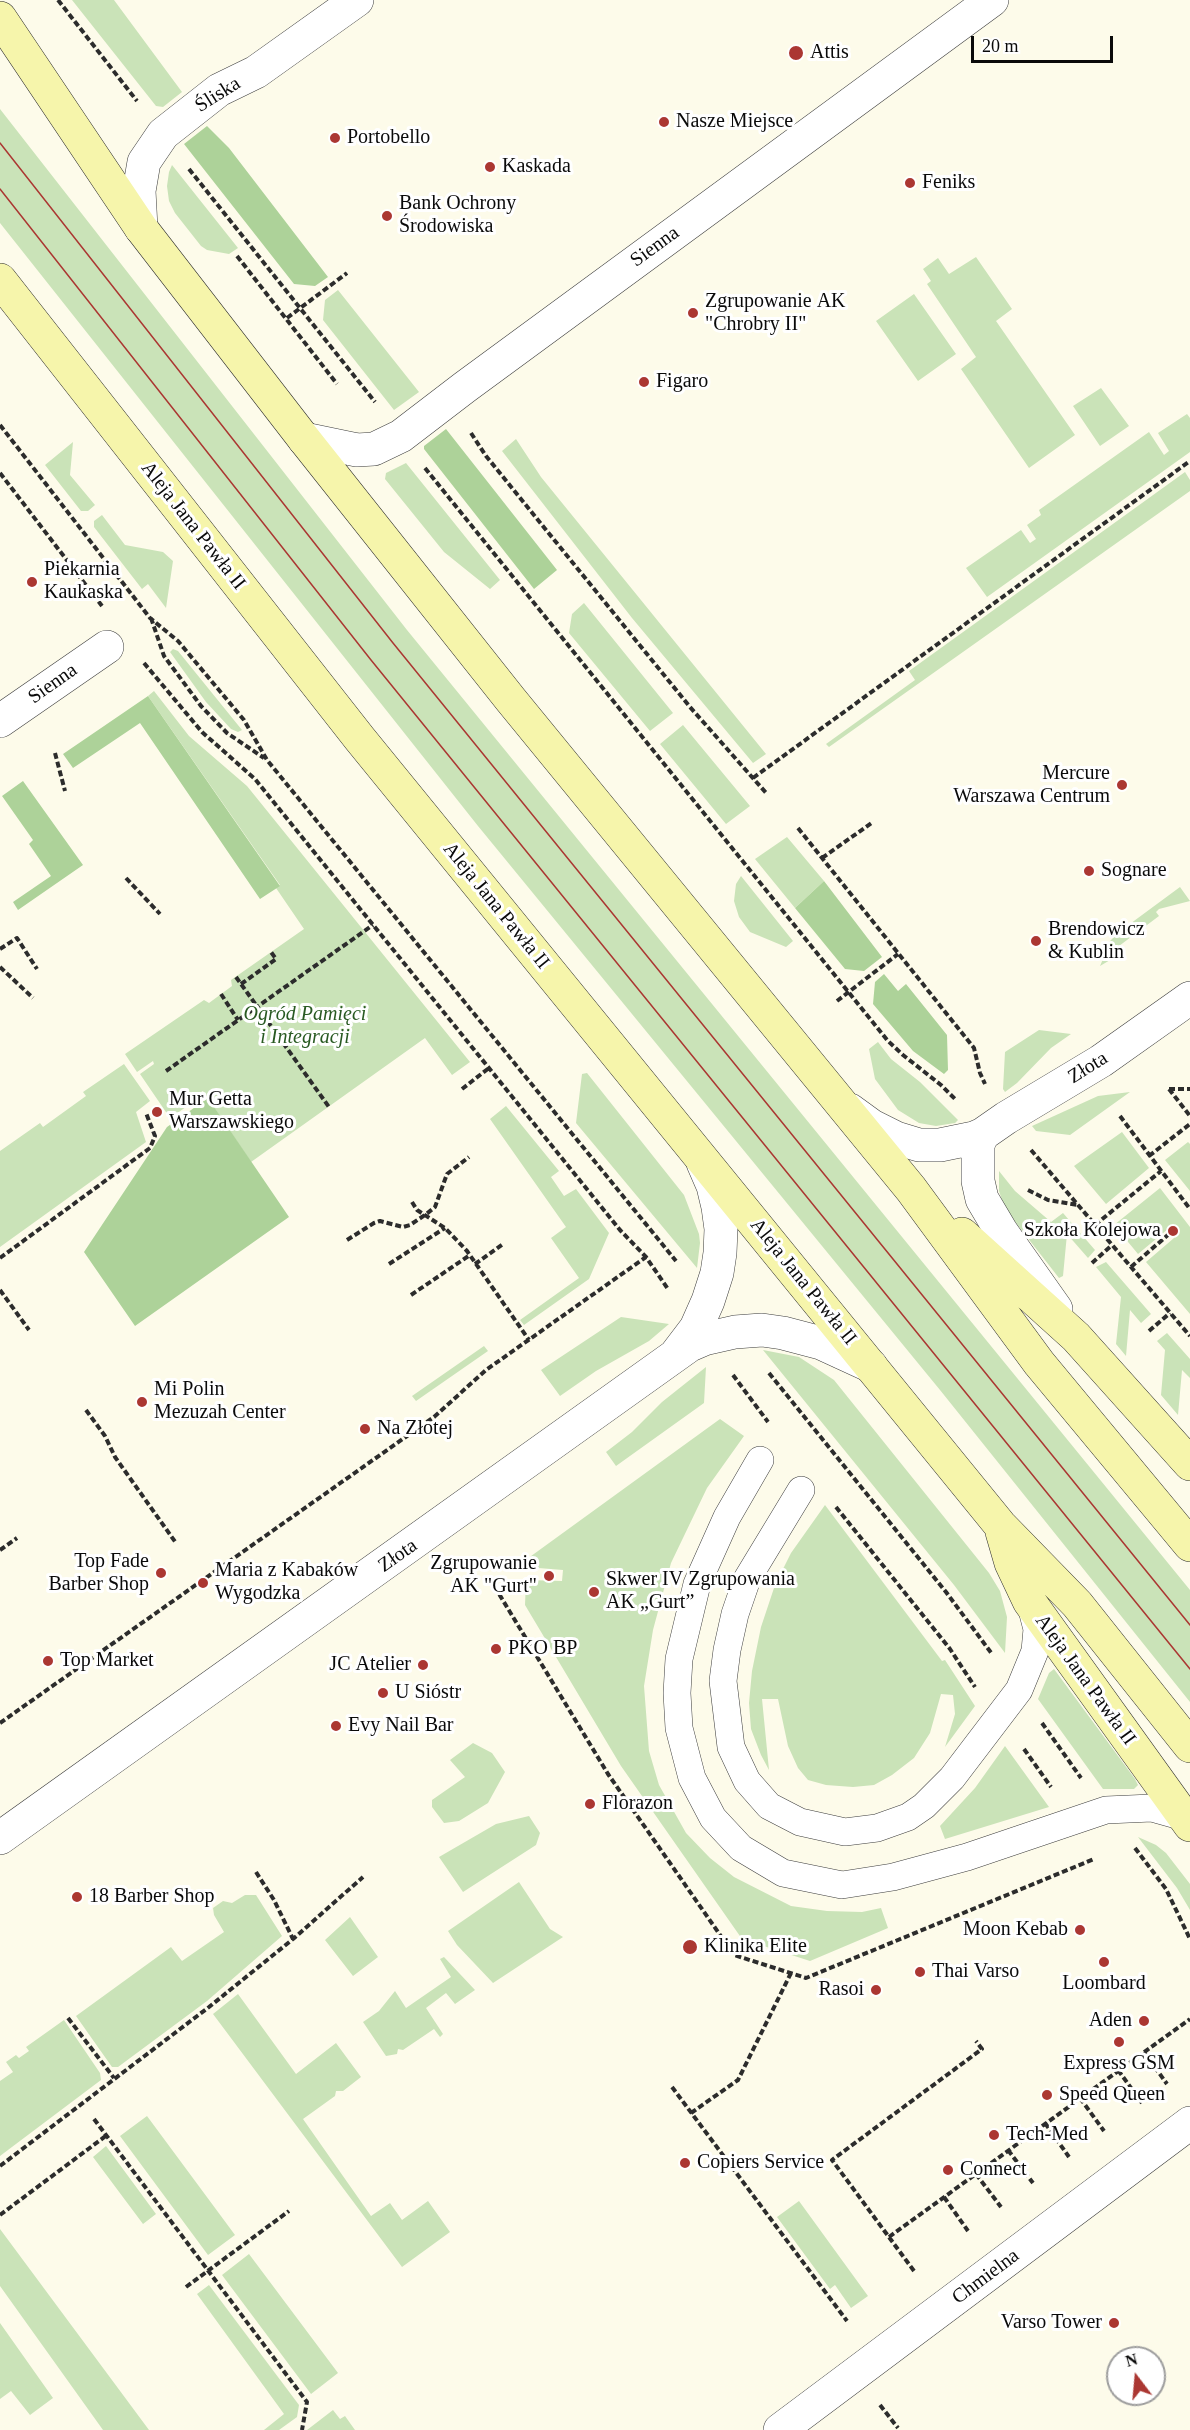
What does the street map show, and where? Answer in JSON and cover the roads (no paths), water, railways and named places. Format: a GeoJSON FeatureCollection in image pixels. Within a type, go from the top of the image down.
{"type":"FeatureCollection","features":[{"type":"Feature","properties":{"kind":"main road"},"geometry":{"type":"LineString","coordinates":[[0,18],[141,228],[304,439],[511,700],[911,1189],[1039,1363],[1190,1545]]}},
{"type":"Feature","properties":{"kind":"main road","name":"Aleja Jana Pawła II"},"geometry":{"type":"LineString","coordinates":[[0,280],[360,739],[1000,1525],[1077,1604],[1190,1746]]}},
{"type":"Feature","properties":{"kind":"main road"},"geometry":{"type":"LineString","coordinates":[[911,1189],[1076,1337],[1190,1464]]}},
{"type":"Feature","properties":{"kind":"main road","name":"Aleja Jana Pawła II"},"geometry":{"type":"LineString","coordinates":[[1000,1525],[1011,1563],[1029,1601],[1187,1821]]}},
{"type":"Feature","properties":{"kind":"street","name":"Śliska"},"geometry":{"type":"LineString","coordinates":[[141,228],[139,191],[144,162],[162,134],[219,90],[256,72],[357,0]]}},
{"type":"Feature","properties":{"kind":"street","name":"Sienna"},"geometry":{"type":"LineString","coordinates":[[304,439],[357,450],[374,449],[401,436],[992,0]]}},
{"type":"Feature","properties":{"kind":"street","name":"Sienna"},"geometry":{"type":"LineString","coordinates":[[0,721],[122,651]]}},
{"type":"Feature","properties":{"kind":"street","name":"Złota"},"geometry":{"type":"LineString","coordinates":[[843,1105],[888,1134],[919,1145],[940,1145],[983,1134],[1101,1061],[1190,998]]}},
{"type":"Feature","properties":{"kind":"street"},"geometry":{"type":"LineString","coordinates":[[983,1134],[978,1144],[978,1181],[982,1199],[1076,1337]]}},
{"type":"Feature","properties":{"kind":"street","name":"Złota"},"geometry":{"type":"LineString","coordinates":[[676,1354],[696,1328],[708,1301],[717,1273],[720,1252],[721,1229],[718,1207],[713,1186],[698,1153]]}},
{"type":"Feature","properties":{"kind":"street","name":"Złota"},"geometry":{"type":"LineString","coordinates":[[0,1838],[555,1444],[690,1345],[711,1336],[762,1330],[812,1340],[871,1366]]}},
{"type":"Feature","properties":{"kind":"street","name":"Chmielna"},"geometry":{"type":"LineString","coordinates":[[780,2430],[1190,2123]]}},
{"type":"Feature","properties":{"kind":"lane"},"geometry":{"type":"LineString","coordinates":[[760,1460],[727,1517],[697,1584],[681,1649],[677,1693],[679,1728],[692,1778],[712,1818],[741,1848],[783,1873],[842,1885],[893,1877],[967,1857],[1106,1810],[1152,1808],[1187,1821]]}},
{"type":"Feature","properties":{"kind":"lane"},"geometry":{"type":"LineString","coordinates":[[801,1490],[747,1579],[735,1614],[723,1681],[732,1746],[747,1781],[769,1806],[800,1821],[845,1832],[877,1828],[908,1817],[924,1806],[952,1778],[1019,1690],[1035,1651],[1036,1629],[1029,1601]]}},
{"type":"Feature","properties":{"kind":"tram line"},"geometry":{"type":"LineString","coordinates":[[0,143],[393,643],[1190,1625]]}},
{"type":"Feature","properties":{"kind":"tram line"},"geometry":{"type":"LineString","coordinates":[[0,189],[371,660],[1190,1669]]}},
{"type":"Feature","properties":{"kind":"place","name":"Attis"},"geometry":{"type":"Point","coordinates":[796,53]}},
{"type":"Feature","properties":{"kind":"place","name":"Nasze Miejsce"},"geometry":{"type":"Point","coordinates":[664,122]}},
{"type":"Feature","properties":{"kind":"place","name":"Portobello"},"geometry":{"type":"Point","coordinates":[335,138]}},
{"type":"Feature","properties":{"kind":"place","name":"Kaskada"},"geometry":{"type":"Point","coordinates":[490,167]}},
{"type":"Feature","properties":{"kind":"place","name":"Feniks"},"geometry":{"type":"Point","coordinates":[910,183]}},
{"type":"Feature","properties":{"kind":"place","name":"Bank Ochrony Środowiska"},"geometry":{"type":"Point","coordinates":[387,216]}},
{"type":"Feature","properties":{"kind":"place","name":"Zgrupowanie AK \"Chrobry II\""},"geometry":{"type":"Point","coordinates":[693,313]}},
{"type":"Feature","properties":{"kind":"place","name":"Figaro"},"geometry":{"type":"Point","coordinates":[644,382]}},
{"type":"Feature","properties":{"kind":"place","name":"Piekarnia Kaukaska"},"geometry":{"type":"Point","coordinates":[32,582]}},
{"type":"Feature","properties":{"kind":"place","name":"Mercure Warszawa Centrum"},"geometry":{"type":"Point","coordinates":[1122,785]}},
{"type":"Feature","properties":{"kind":"place","name":"Sognare"},"geometry":{"type":"Point","coordinates":[1089,871]}},
{"type":"Feature","properties":{"kind":"place","name":"Brendowicz & Kublin"},"geometry":{"type":"Point","coordinates":[1036,941]}},
{"type":"Feature","properties":{"kind":"place","name":"Mur Getta Warszawskiego"},"geometry":{"type":"Point","coordinates":[157,1112]}},
{"type":"Feature","properties":{"kind":"place","name":"Szkoła Kolejowa"},"geometry":{"type":"Point","coordinates":[1173,1231]}},
{"type":"Feature","properties":{"kind":"place","name":"Mi Polin Mezuzah Center"},"geometry":{"type":"Point","coordinates":[142,1402]}},
{"type":"Feature","properties":{"kind":"place","name":"Na Złotej"},"geometry":{"type":"Point","coordinates":[365,1429]}},
{"type":"Feature","properties":{"kind":"place","name":"Top Fade Barber Shop"},"geometry":{"type":"Point","coordinates":[161,1573]}},
{"type":"Feature","properties":{"kind":"place","name":"Zgrupowanie AK \"Gurt\""},"geometry":{"type":"Point","coordinates":[549,1576]}},
{"type":"Feature","properties":{"kind":"place","name":"Maria z Kabaków Wygodzka"},"geometry":{"type":"Point","coordinates":[203,1583]}},
{"type":"Feature","properties":{"kind":"place","name":"Skwer IV Zgrupowania AK „Gurt”"},"geometry":{"type":"Point","coordinates":[594,1592]}},
{"type":"Feature","properties":{"kind":"place","name":"PKO BP"},"geometry":{"type":"Point","coordinates":[496,1649]}},
{"type":"Feature","properties":{"kind":"place","name":"Top Market"},"geometry":{"type":"Point","coordinates":[48,1661]}},
{"type":"Feature","properties":{"kind":"place","name":"JC Atelier"},"geometry":{"type":"Point","coordinates":[423,1665]}},
{"type":"Feature","properties":{"kind":"place","name":"U Sióstr"},"geometry":{"type":"Point","coordinates":[383,1693]}},
{"type":"Feature","properties":{"kind":"place","name":"Evy Nail Bar"},"geometry":{"type":"Point","coordinates":[336,1726]}},
{"type":"Feature","properties":{"kind":"place","name":"Florazon"},"geometry":{"type":"Point","coordinates":[590,1804]}},
{"type":"Feature","properties":{"kind":"place","name":"18 Barber Shop"},"geometry":{"type":"Point","coordinates":[77,1897]}},
{"type":"Feature","properties":{"kind":"place","name":"Moon Kebab"},"geometry":{"type":"Point","coordinates":[1080,1930]}},
{"type":"Feature","properties":{"kind":"place","name":"Klinika Elite"},"geometry":{"type":"Point","coordinates":[690,1947]}},
{"type":"Feature","properties":{"kind":"place","name":"Loombard"},"geometry":{"type":"Point","coordinates":[1104,1962]}},
{"type":"Feature","properties":{"kind":"place","name":"Thai Varso"},"geometry":{"type":"Point","coordinates":[920,1972]}},
{"type":"Feature","properties":{"kind":"place","name":"Rasoi"},"geometry":{"type":"Point","coordinates":[876,1990]}},
{"type":"Feature","properties":{"kind":"place","name":"Aden"},"geometry":{"type":"Point","coordinates":[1144,2021]}},
{"type":"Feature","properties":{"kind":"place","name":"Express GSM"},"geometry":{"type":"Point","coordinates":[1119,2042]}},
{"type":"Feature","properties":{"kind":"place","name":"Speed Queen"},"geometry":{"type":"Point","coordinates":[1047,2095]}},
{"type":"Feature","properties":{"kind":"place","name":"Tech-Med"},"geometry":{"type":"Point","coordinates":[994,2135]}},
{"type":"Feature","properties":{"kind":"place","name":"Copiers Service"},"geometry":{"type":"Point","coordinates":[685,2163]}},
{"type":"Feature","properties":{"kind":"place","name":"Connect"},"geometry":{"type":"Point","coordinates":[948,2170]}},
{"type":"Feature","properties":{"kind":"place","name":"Varso Tower"},"geometry":{"type":"Point","coordinates":[1114,2323]}},
{"type":"Feature","properties":{"kind":"park label","name":"Ogród Pamięci i Integracji"},"geometry":{"type":"Point","coordinates":[305,1026]}}]}
